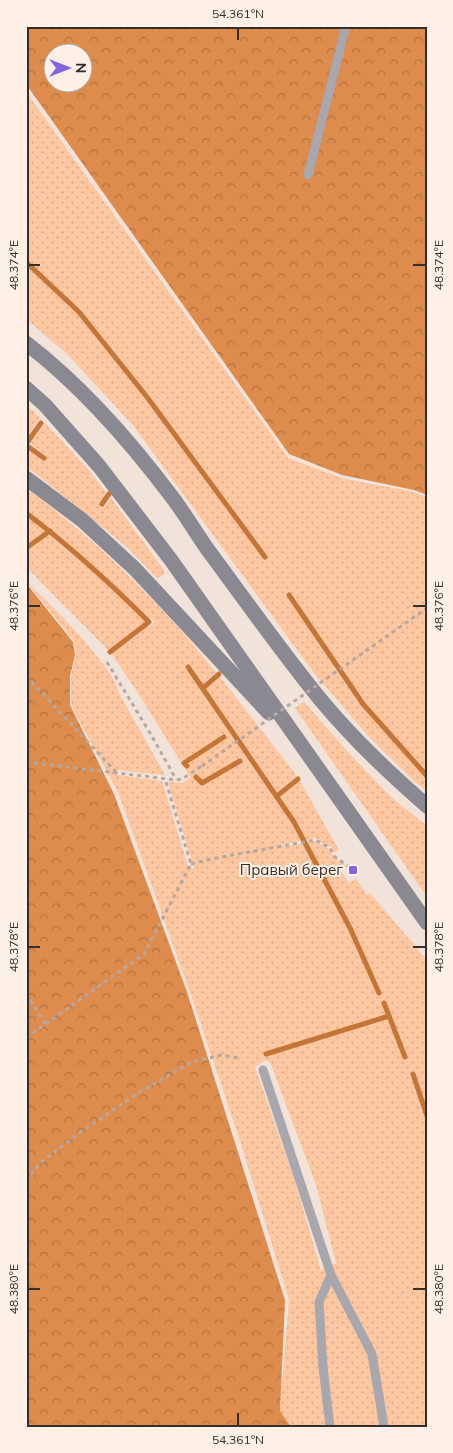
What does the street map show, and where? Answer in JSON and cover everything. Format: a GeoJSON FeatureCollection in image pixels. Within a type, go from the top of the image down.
{"type":"FeatureCollection","features":[{"type":"Feature","properties":{"kind":"main road"},"geometry":{"type":"LineString","coordinates":[[26,343],[50,361],[93,404],[134,450],[172,497],[208,549],[320,700],[382,767],[427,806]]}},
{"type":"Feature","properties":{"kind":"main road"},"geometry":{"type":"LineString","coordinates":[[26,388],[46,406],[99,466],[171,560],[427,923]]}},
{"type":"Feature","properties":{"kind":"main road"},"geometry":{"type":"LineString","coordinates":[[26,478],[82,520],[135,569],[307,754]]}},
{"type":"Feature","properties":{"kind":"lane"},"geometry":{"type":"LineString","coordinates":[[308,175],[346,26]]}},
{"type":"Feature","properties":{"kind":"lane"},"geometry":{"type":"LineString","coordinates":[[264,1070],[331,1275],[372,1354],[384,1427]]}},
{"type":"Feature","properties":{"kind":"lane"},"geometry":{"type":"LineString","coordinates":[[330,1427],[323,1367],[319,1302],[331,1275]]}},
{"type":"Feature","properties":{"kind":"path"},"geometry":{"type":"LineString","coordinates":[[26,762],[165,779],[182,779],[427,608]]}},
{"type":"Feature","properties":{"kind":"path"},"geometry":{"type":"LineString","coordinates":[[106,662],[150,733],[176,780]]}},
{"type":"Feature","properties":{"kind":"path"},"geometry":{"type":"LineString","coordinates":[[26,676],[117,773]]}},
{"type":"Feature","properties":{"kind":"path"},"geometry":{"type":"LineString","coordinates":[[26,1038],[144,954],[191,864],[165,779]]}},
{"type":"Feature","properties":{"kind":"path"},"geometry":{"type":"LineString","coordinates":[[191,864],[315,840],[330,848],[334,856],[353,870]]}},
{"type":"Feature","properties":{"kind":"path"},"geometry":{"type":"LineString","coordinates":[[26,993],[45,1024]]}},
{"type":"Feature","properties":{"kind":"path"},"geometry":{"type":"LineString","coordinates":[[26,1181],[40,1162],[138,1093],[192,1062],[221,1054],[239,1058]]}},
{"type":"Feature","properties":{"kind":"shaded area"},"geometry":{"type":"Polygon","coordinates":[[[26,92],[288,458],[341,478],[413,492],[427,497],[427,791],[414,781],[370,738],[314,673],[132,424],[66,353],[26,319],[26,92]]]}},
{"type":"Feature","properties":{"kind":"shaded area"},"geometry":{"type":"Polygon","coordinates":[[[26,404],[40,418],[26,440],[26,404]]]}},
{"type":"Feature","properties":{"kind":"shaded area"},"geometry":{"type":"Polygon","coordinates":[[[45,423],[87,468],[107,493],[100,503],[104,507],[111,498],[164,570],[161,577],[157,578],[127,547],[26,466],[26,446],[45,459],[47,457],[30,443],[45,423]]]}},
{"type":"Feature","properties":{"kind":"shaded area"},"geometry":{"type":"Polygon","coordinates":[[[26,488],[103,551],[173,622],[216,672],[204,683],[207,688],[220,677],[297,776],[277,792],[280,797],[300,781],[339,850],[334,853],[331,846],[329,847],[315,838],[284,844],[284,847],[315,841],[329,849],[334,857],[346,866],[341,871],[349,883],[356,878],[367,895],[370,893],[427,960],[427,1427],[388,1427],[387,1421],[374,1427],[291,1427],[280,1411],[289,1300],[239,1138],[190,992],[118,792],[71,705],[71,676],[76,655],[74,641],[26,581],[79,635],[106,667],[115,682],[119,693],[165,775],[117,770],[118,775],[162,781],[189,869],[194,868],[168,782],[183,783],[190,777],[111,653],[146,626],[148,628],[155,622],[151,618],[149,619],[62,538],[26,510],[26,488]],[[265,1060],[255,1067],[294,1178],[321,1270],[336,1263],[316,1185],[270,1062],[265,1060]]]}},
{"type":"Feature","properties":{"kind":"shaded area"},"geometry":{"type":"Polygon","coordinates":[[[26,514],[48,531],[26,547],[26,514]]]}},
{"type":"Feature","properties":{"kind":"shaded area"},"geometry":{"type":"Polygon","coordinates":[[[50,532],[119,593],[147,621],[109,651],[26,567],[26,549],[50,532]]]}},
{"type":"Feature","properties":{"kind":"shaded area"},"geometry":{"type":"Polygon","coordinates":[[[304,702],[390,796],[427,826],[427,897],[295,708],[304,702]]]}},
{"type":"Feature","properties":{"kind":"green space"},"geometry":{"type":"Polygon","coordinates":[[[26,26],[427,26],[427,495],[414,490],[342,475],[289,454],[26,84],[26,26]]]}},
{"type":"Feature","properties":{"kind":"green space"},"geometry":{"type":"Polygon","coordinates":[[[26,583],[73,642],[75,655],[70,676],[70,705],[114,794],[187,992],[285,1300],[280,1411],[291,1427],[26,1427],[26,583]]]}},
{"type":"Feature","properties":{"kind":"waterway"},"geometry":{"type":"LineString","coordinates":[[26,262],[79,312],[147,397],[265,557]]}},
{"type":"Feature","properties":{"kind":"waterway"},"geometry":{"type":"LineString","coordinates":[[26,444],[41,423]]}},
{"type":"Feature","properties":{"kind":"waterway"},"geometry":{"type":"LineString","coordinates":[[26,445],[44,458]]}},
{"type":"Feature","properties":{"kind":"waterway"},"geometry":{"type":"LineString","coordinates":[[102,504],[109,494]]}},
{"type":"Feature","properties":{"kind":"waterway"},"geometry":{"type":"LineString","coordinates":[[26,513],[89,565],[149,622],[110,652]]}},
{"type":"Feature","properties":{"kind":"waterway"},"geometry":{"type":"LineString","coordinates":[[26,548],[50,531]]}},
{"type":"Feature","properties":{"kind":"waterway"},"geometry":{"type":"LineString","coordinates":[[289,595],[363,704],[427,776]]}},
{"type":"Feature","properties":{"kind":"waterway"},"geometry":{"type":"LineString","coordinates":[[188,667],[294,822],[350,928],[379,993]]}},
{"type":"Feature","properties":{"kind":"waterway"},"geometry":{"type":"LineString","coordinates":[[203,688],[219,674]]}},
{"type":"Feature","properties":{"kind":"waterway"},"geometry":{"type":"LineString","coordinates":[[187,766],[184,763],[224,737]]}},
{"type":"Feature","properties":{"kind":"waterway"},"geometry":{"type":"LineString","coordinates":[[196,777],[202,783],[240,761]]}},
{"type":"Feature","properties":{"kind":"waterway"},"geometry":{"type":"LineString","coordinates":[[277,796],[298,779]]}},
{"type":"Feature","properties":{"kind":"waterway"},"geometry":{"type":"LineString","coordinates":[[384,1003],[405,1057]]}},
{"type":"Feature","properties":{"kind":"waterway"},"geometry":{"type":"LineString","coordinates":[[266,1054],[389,1016]]}},
{"type":"Feature","properties":{"kind":"waterway"},"geometry":{"type":"LineString","coordinates":[[413,1074],[427,1116]]}},
{"type":"Feature","properties":{"kind":"place","name":"Правый берег"},"geometry":{"type":"Point","coordinates":[353,870]}}]}
